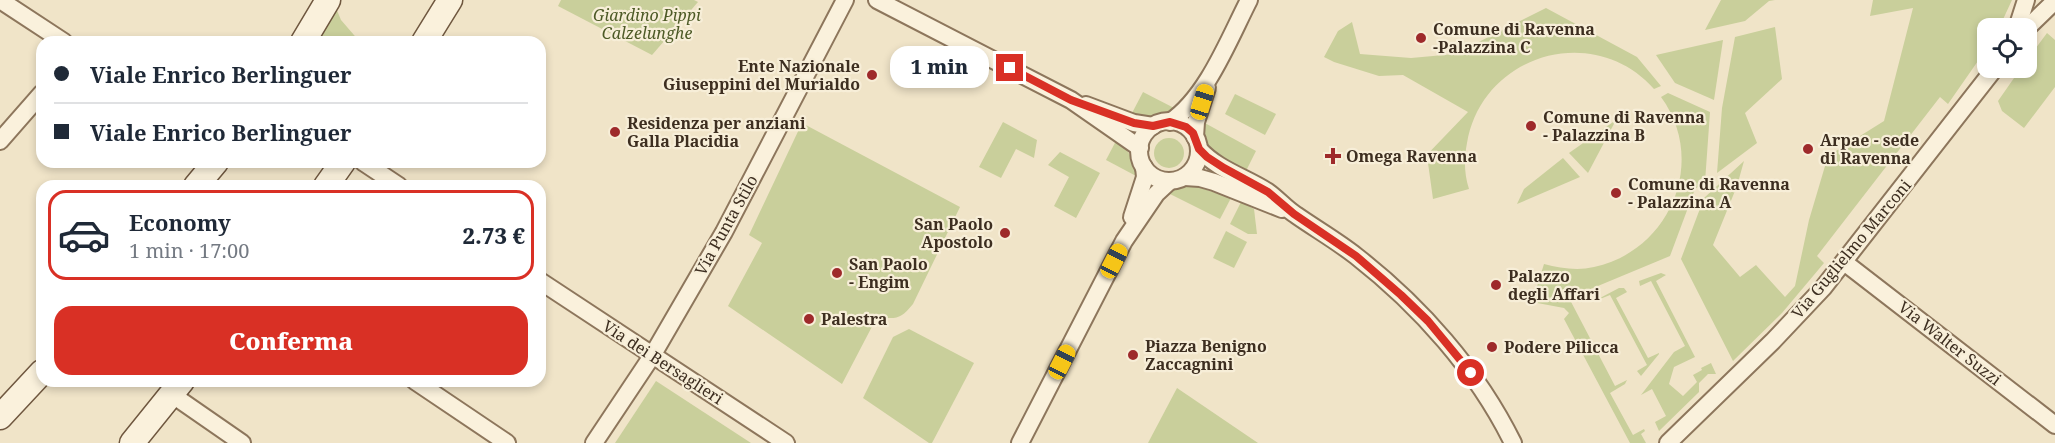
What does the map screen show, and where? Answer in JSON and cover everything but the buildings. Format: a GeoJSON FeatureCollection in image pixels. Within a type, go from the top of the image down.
{"type":"FeatureCollection","features":[{"type":"Feature","properties":{"kind":"street"},"geometry":{"type":"LineString","coordinates":[[0,0],[55,36]]}},
{"type":"Feature","properties":{"kind":"street"},"geometry":{"type":"LineString","coordinates":[[307,36],[328,0]]}},
{"type":"Feature","properties":{"kind":"street"},"geometry":{"type":"LineString","coordinates":[[428,36],[450,0]]}},
{"type":"Feature","properties":{"kind":"street","name":"Via Punta Stilo"},"geometry":{"type":"LineString","coordinates":[[594,443],[652,356],[724,232],[845,0]]}},
{"type":"Feature","properties":{"kind":"street"},"geometry":{"type":"LineString","coordinates":[[877,0],[1071,100],[1134,123],[1153,126],[1170,122],[1182,113],[1211,73],[1249,0]]}},
{"type":"Feature","properties":{"kind":"street"},"geometry":{"type":"LineString","coordinates":[[2020,18],[2026,0]]}},
{"type":"Feature","properties":{"kind":"street"},"geometry":{"type":"LineString","coordinates":[[2037,18],[2055,1]]}},
{"type":"Feature","properties":{"kind":"street"},"geometry":{"type":"LineString","coordinates":[[1020,443],[1124,241],[1155,194],[1196,165],[1196,122],[1211,73]]}},
{"type":"Feature","properties":{"kind":"street","name":"Via Guglielmo Marconi"},"geometry":{"type":"LineString","coordinates":[[1668,443],[1823,288],[1987,78]]}},
{"type":"Feature","properties":{"kind":"street"},"geometry":{"type":"LineString","coordinates":[[0,141],[36,100]]}},
{"type":"Feature","properties":{"kind":"street"},"geometry":{"type":"LineString","coordinates":[[1071,100],[1140,148]]}},
{"type":"Feature","properties":{"kind":"street"},"geometry":{"type":"LineString","coordinates":[[1170,122],[1186,127],[1207,157],[1268,192],[1294,214],[1356,256],[1401,295],[1428,321],[1471,373],[1499,415],[1513,443]]}},
{"type":"Feature","properties":{"kind":"street"},"geometry":{"type":"LineString","coordinates":[[1124,241],[1145,177],[1140,148],[1146,132],[1153,126]]}},
{"type":"Feature","properties":{"kind":"street"},"geometry":{"type":"LineString","coordinates":[[1144,167],[1155,178],[1200,178],[1294,214]]}},
{"type":"Feature","properties":{"kind":"street"},"geometry":{"type":"LineString","coordinates":[[201,180],[211,168]]}},
{"type":"Feature","properties":{"kind":"street"},"geometry":{"type":"LineString","coordinates":[[372,168],[390,180]]}},
{"type":"Feature","properties":{"kind":"street","name":"Via Walter Suzzi"},"geometry":{"type":"LineString","coordinates":[[1845,262],[2055,424]]}},
{"type":"Feature","properties":{"kind":"street","name":"Via dei Bersaglieri"},"geometry":{"type":"LineString","coordinates":[[546,285],[786,443]]}},
{"type":"Feature","properties":{"kind":"street"},"geometry":{"type":"LineString","coordinates":[[0,417],[36,378]]}},
{"type":"Feature","properties":{"kind":"street"},"geometry":{"type":"LineString","coordinates":[[132,443],[177,387]]}},
{"type":"Feature","properties":{"kind":"street"},"geometry":{"type":"LineString","coordinates":[[179,387],[177,398],[242,443]]}},
{"type":"Feature","properties":{"kind":"street"},"geometry":{"type":"LineString","coordinates":[[424,387],[507,443]]}},
{"type":"Feature","properties":{"kind":"green space","name":"Giardino Pippi Calzelunghe"},"geometry":{"type":"Polygon","coordinates":[[[561,0],[694,0],[698,2],[652,55],[558,6],[561,0]]]}},
{"type":"Feature","properties":{"kind":"green space"},"geometry":{"type":"Polygon","coordinates":[[[1721,0],[1775,0],[1769,1],[1745,21],[1705,30],[1721,0]]]}},
{"type":"Feature","properties":{"kind":"green space"},"geometry":{"type":"Polygon","coordinates":[[[1873,0],[2012,0],[2004,18],[1977,18],[1977,62],[1948,104],[1940,97],[1817,256],[1824,263],[1782,313],[1733,361],[1681,259],[1704,198],[1744,161],[1737,186],[1713,245],[1740,277],[1756,265],[1785,297],[1795,286],[1809,220],[1828,156],[1884,121],[1913,8],[1870,16],[1873,0]]]}},
{"type":"Feature","properties":{"kind":"green space"},"geometry":{"type":"Polygon","coordinates":[[[336,8],[341,20],[355,36],[312,36],[336,8]]]}},
{"type":"Feature","properties":{"kind":"green space"},"geometry":{"type":"Polygon","coordinates":[[[1546,8],[1637,57],[1661,86],[1654,89],[1629,68],[1602,56],[1572,53],[1544,57],[1517,69],[1494,87],[1477,112],[1465,154],[1465,172],[1469,189],[1433,199],[1428,163],[1418,164],[1468,112],[1403,75],[1379,76],[1324,57],[1338,31],[1352,22],[1360,54],[1411,58],[1455,54],[1546,8]]]}},
{"type":"Feature","properties":{"kind":"green space"},"geometry":{"type":"Polygon","coordinates":[[[1775,27],[1782,79],[1745,113],[1757,143],[1717,173],[1722,108],[1735,37],[1775,27]]]}},
{"type":"Feature","properties":{"kind":"green space"},"geometry":{"type":"Polygon","coordinates":[[[2047,33],[2055,40],[2055,87],[2024,128],[2002,111],[1998,101],[2014,78],[2037,78],[2037,46],[2047,33]]]}},
{"type":"Feature","properties":{"kind":"green space"},"geometry":{"type":"Polygon","coordinates":[[[1723,40],[1714,100],[1675,83],[1656,55],[1723,40]]]}},
{"type":"Feature","properties":{"kind":"green space"},"geometry":{"type":"Polygon","coordinates":[[[1143,92],[1176,109],[1154,116],[1131,115],[1143,92]]]}},
{"type":"Feature","properties":{"kind":"green space"},"geometry":{"type":"Polygon","coordinates":[[[1668,93],[1710,112],[1705,182],[1695,189],[1670,256],[1569,298],[1615,386],[1627,380],[1625,384],[1610,393],[1633,435],[1644,429],[1645,431],[1641,434],[1646,443],[1630,443],[1564,319],[1569,313],[1564,308],[1532,302],[1544,264],[1581,269],[1621,258],[1643,243],[1661,223],[1674,200],[1680,175],[1681,148],[1675,122],[1661,97],[1668,93]]]}},
{"type":"Feature","properties":{"kind":"green space"},"geometry":{"type":"Polygon","coordinates":[[[1235,94],[1276,114],[1265,135],[1225,114],[1235,94]]]}},
{"type":"Feature","properties":{"kind":"green space"},"geometry":{"type":"Polygon","coordinates":[[[1616,120],[1588,173],[1569,153],[1616,120]]]}},
{"type":"Feature","properties":{"kind":"green space"},"geometry":{"type":"Polygon","coordinates":[[[1003,122],[1037,140],[1034,158],[1016,149],[1001,178],[979,167],[1003,122]]]}},
{"type":"Feature","properties":{"kind":"green space"},"geometry":{"type":"Polygon","coordinates":[[[1203,122],[1256,151],[1245,173],[1222,159],[1209,147],[1205,140],[1203,122]]]}},
{"type":"Feature","properties":{"kind":"green space","name":"San Paolo - Engim"},"geometry":{"type":"Polygon","coordinates":[[[802,123],[960,207],[913,304],[905,313],[897,317],[877,317],[842,384],[728,306],[762,243],[749,235],[802,123]]]}},
{"type":"Feature","properties":{"kind":"green space"},"geometry":{"type":"Polygon","coordinates":[[[1169,138],[1180,142],[1184,153],[1180,164],[1169,168],[1158,164],[1154,153],[1158,142],[1169,138]]]}},
{"type":"Feature","properties":{"kind":"green space"},"geometry":{"type":"Polygon","coordinates":[[[1117,139],[1131,156],[1138,177],[1106,160],[1117,139]]]}},
{"type":"Feature","properties":{"kind":"green space"},"geometry":{"type":"Polygon","coordinates":[[[1060,152],[1100,173],[1076,218],[1054,206],[1069,177],[1048,165],[1060,152]]]}},
{"type":"Feature","properties":{"kind":"green space"},"geometry":{"type":"Polygon","coordinates":[[[1563,158],[1580,177],[1517,204],[1524,189],[1563,158]]]}},
{"type":"Feature","properties":{"kind":"green space"},"geometry":{"type":"Polygon","coordinates":[[[1192,185],[1231,198],[1220,219],[1166,192],[1192,185]]]}},
{"type":"Feature","properties":{"kind":"green space"},"geometry":{"type":"Polygon","coordinates":[[[1241,202],[1254,209],[1257,234],[1248,234],[1230,224],[1241,202]]]}},
{"type":"Feature","properties":{"kind":"green space"},"geometry":{"type":"Polygon","coordinates":[[[1226,231],[1247,242],[1234,268],[1213,258],[1226,231]]]}},
{"type":"Feature","properties":{"kind":"green space"},"geometry":{"type":"Polygon","coordinates":[[[1661,273],[1666,275],[1656,281],[1695,357],[1674,367],[1669,384],[1683,396],[1697,382],[1693,375],[1702,370],[1701,368],[1711,363],[1716,374],[1708,374],[1699,383],[1699,392],[1659,431],[1655,422],[1666,416],[1652,389],[1641,395],[1674,352],[1685,346],[1651,281],[1640,286],[1639,281],[1661,273]]]}},
{"type":"Feature","properties":{"kind":"green space"},"geometry":{"type":"Polygon","coordinates":[[[1619,288],[1624,288],[1627,292],[1616,298],[1648,358],[1659,353],[1641,376],[1637,371],[1647,365],[1610,295],[1600,299],[1619,288]]]}},
{"type":"Feature","properties":{"kind":"green space"},"geometry":{"type":"Polygon","coordinates":[[[909,329],[974,363],[932,443],[863,398],[893,337],[909,329]]]}},
{"type":"Feature","properties":{"kind":"green space"},"geometry":{"type":"Polygon","coordinates":[[[656,381],[751,443],[615,443],[656,381]]]}},
{"type":"Feature","properties":{"kind":"green space"},"geometry":{"type":"Polygon","coordinates":[[[1177,388],[1258,443],[1148,443],[1177,388]]]}},
{"type":"Feature","properties":{"kind":"place","name":"Comune di Ravenna -Palazzina C"},"geometry":{"type":"Point","coordinates":[1421,38]}},
{"type":"Feature","properties":{"kind":"place","name":"Ente Nazionale Giuseppini del Murialdo"},"geometry":{"type":"Point","coordinates":[872,75]}},
{"type":"Feature","properties":{"kind":"place","name":"Comune di Ravenna - Palazzina B"},"geometry":{"type":"Point","coordinates":[1531,126]}},
{"type":"Feature","properties":{"kind":"place","name":"Residenza per anziani Galla Placidia"},"geometry":{"type":"Point","coordinates":[615,132]}},
{"type":"Feature","properties":{"kind":"place","name":"Arpae - sede di Ravenna"},"geometry":{"type":"Point","coordinates":[1808,149]}},
{"type":"Feature","properties":{"kind":"place","name":"Omega Ravenna"},"geometry":{"type":"Point","coordinates":[1333,156]}},
{"type":"Feature","properties":{"kind":"place","name":"Comune di Ravenna - Palazzina A"},"geometry":{"type":"Point","coordinates":[1616,193]}},
{"type":"Feature","properties":{"kind":"place","name":"San Paolo Apostolo"},"geometry":{"type":"Point","coordinates":[1005,233]}},
{"type":"Feature","properties":{"kind":"place","name":"San Paolo - Engim"},"geometry":{"type":"Point","coordinates":[837,273]}},
{"type":"Feature","properties":{"kind":"place","name":"Palazzo degli Affari"},"geometry":{"type":"Point","coordinates":[1496,285]}},
{"type":"Feature","properties":{"kind":"place","name":"Palestra"},"geometry":{"type":"Point","coordinates":[809,319]}},
{"type":"Feature","properties":{"kind":"place","name":"Podere Pilicca"},"geometry":{"type":"Point","coordinates":[1492,347]}},
{"type":"Feature","properties":{"kind":"place","name":"Piazza Benigno Zaccagnini"},"geometry":{"type":"Point","coordinates":[1133,355]}},
{"type":"Feature","properties":{"kind":"route"},"geometry":{"type":"LineString","coordinates":[[1010,68],[1071,100],[1134,123],[1153,126],[1170,122],[1186,127],[1193,133],[1199,149],[1207,157],[1268,192],[1294,214],[1356,256],[1428,321],[1471,373]]}}]}
